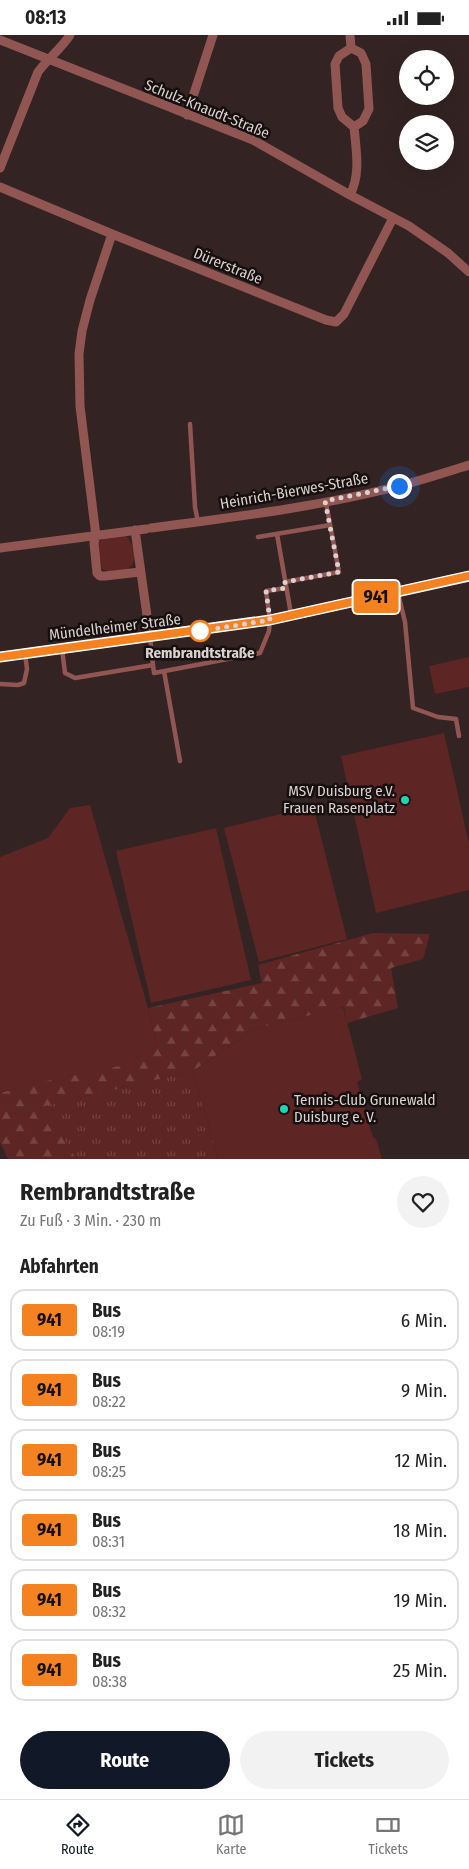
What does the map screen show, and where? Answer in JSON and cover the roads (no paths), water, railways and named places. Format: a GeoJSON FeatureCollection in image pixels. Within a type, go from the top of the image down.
{"type":"FeatureCollection","features":[{"type":"Feature","properties":{"kind":"main road","name":"Mündelheimer Straße"},"geometry":{"type":"LineString","coordinates":[[0,657],[270,620],[469,576]]}},
{"type":"Feature","properties":{"kind":"street"},"geometry":{"type":"LineString","coordinates":[[0,168],[38,72],[48,58],[62,47],[70,35]]}},
{"type":"Feature","properties":{"kind":"street"},"geometry":{"type":"LineString","coordinates":[[187,115],[214,35]]}},
{"type":"Feature","properties":{"kind":"street"},"geometry":{"type":"LineString","coordinates":[[350,35],[351,48]]}},
{"type":"Feature","properties":{"kind":"street","name":"Schulz-Knaudt-Straße"},"geometry":{"type":"LineString","coordinates":[[0,40],[253,140],[409,226],[448,253],[469,272]]}},
{"type":"Feature","properties":{"kind":"street"},"geometry":{"type":"LineString","coordinates":[[350,195],[355,185],[357,173],[354,127],[342,117],[338,108],[335,64],[339,56],[351,48]]}},
{"type":"Feature","properties":{"kind":"street"},"geometry":{"type":"LineString","coordinates":[[351,48],[361,53],[366,64],[369,109],[363,121],[354,127]]}},
{"type":"Feature","properties":{"kind":"street","name":"Dürerstraße"},"geometry":{"type":"LineString","coordinates":[[0,187],[326,320],[336,322],[344,314],[394,218]]}},
{"type":"Feature","properties":{"kind":"street"},"geometry":{"type":"LineString","coordinates":[[112,234],[90,300],[82,331],[79,354],[80,406],[96,536],[94,543],[97,573],[100,575],[140,571]]}},
{"type":"Feature","properties":{"kind":"street","name":"Heinrich-Bierwes-Straße"},"geometry":{"type":"LineString","coordinates":[[0,548],[198,522],[325,501],[399,486],[469,465]]}},
{"type":"Feature","properties":{"kind":"street"},"geometry":{"type":"LineString","coordinates":[[135,530],[150,637]]}},
{"type":"Feature","properties":{"kind":"lane"},"geometry":{"type":"LineString","coordinates":[[190,424],[195,507],[198,522]]}},
{"type":"Feature","properties":{"kind":"lane"},"geometry":{"type":"LineString","coordinates":[[150,637],[154,673],[260,653],[269,631],[270,620],[266,591],[339,572],[325,501]]}},
{"type":"Feature","properties":{"kind":"lane"},"geometry":{"type":"LineString","coordinates":[[258,537],[330,525]]}},
{"type":"Feature","properties":{"kind":"lane"},"geometry":{"type":"LineString","coordinates":[[277,534],[291,616]]}},
{"type":"Feature","properties":{"kind":"lane"},"geometry":{"type":"LineString","coordinates":[[398,591],[405,622],[413,708],[438,717],[456,719],[459,736]]}},
{"type":"Feature","properties":{"kind":"lane"},"geometry":{"type":"LineString","coordinates":[[62,648],[65,673],[75,678],[153,665]]}},
{"type":"Feature","properties":{"kind":"lane"},"geometry":{"type":"LineString","coordinates":[[0,684],[18,685],[24,683],[27,669],[25,653]]}},
{"type":"Feature","properties":{"kind":"lane"},"geometry":{"type":"LineString","coordinates":[[164,671],[180,761]]}},
{"type":"Feature","properties":{"kind":"place","name":"Rembrandtstraße"},"geometry":{"type":"Point","coordinates":[200,631]}},
{"type":"Feature","properties":{"kind":"place","name":"MSV Duisburg e.V. Frauen Rasenplatz"},"geometry":{"type":"Point","coordinates":[405,800]}},
{"type":"Feature","properties":{"kind":"place","name":"Tennis-Club Grunewald Duisburg e. V."},"geometry":{"type":"Point","coordinates":[284,1109]}}]}
